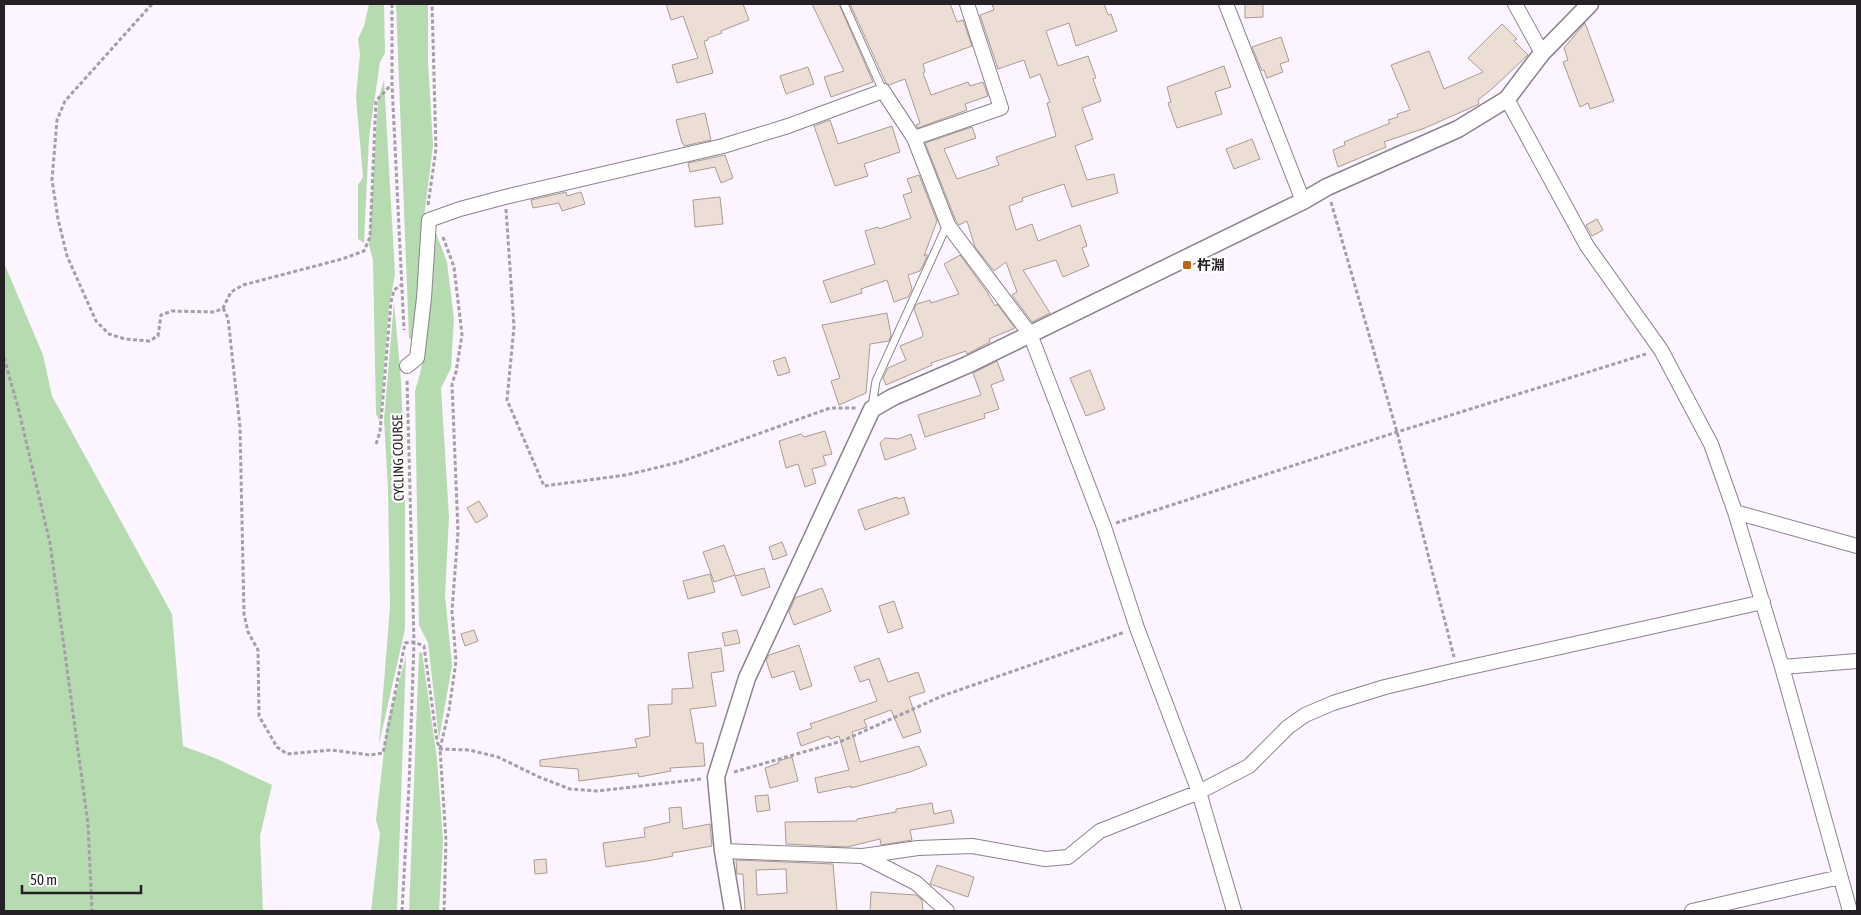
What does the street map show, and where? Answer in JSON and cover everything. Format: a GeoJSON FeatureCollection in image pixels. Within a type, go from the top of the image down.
{"type":"FeatureCollection","features":[{"type":"Feature","properties":{"kind":"street"},"geometry":{"type":"LineString","coordinates":[[914,138],[1001,108],[967,4]]}},
{"type":"Feature","properties":{"kind":"street"},"geometry":{"type":"LineString","coordinates":[[1226,4],[1304,201]]}},
{"type":"Feature","properties":{"kind":"street"},"geometry":{"type":"LineString","coordinates":[[1516,4],[1542,53]]}},
{"type":"Feature","properties":{"kind":"street"},"geometry":{"type":"LineString","coordinates":[[733,911],[723,851],[716,777],[747,678],[872,409],[892,397],[967,365],[1304,201],[1327,188],[1458,130],[1507,99],[1542,53],[1590,4]]}},
{"type":"Feature","properties":{"kind":"street"},"geometry":{"type":"LineString","coordinates":[[407,366],[417,358],[424,298],[429,220],[505,197],[723,146],[788,126],[883,91],[914,138],[948,225],[1030,334],[1104,527],[1137,628],[1199,792],[1234,911]]}},
{"type":"Feature","properties":{"kind":"street"},"geometry":{"type":"LineString","coordinates":[[1507,99],[1587,246],[1661,350],[1711,444],[1735,512],[1763,602],[1850,911]]}},
{"type":"Feature","properties":{"kind":"street"},"geometry":{"type":"LineString","coordinates":[[1735,512],[1857,546]]}},
{"type":"Feature","properties":{"kind":"street"},"geometry":{"type":"LineString","coordinates":[[723,851],[863,856],[918,848],[972,846],[1045,859],[1062,859],[1068,857],[1100,831],[1199,792],[1249,766],[1288,727],[1305,715],[1333,703],[1384,687],[1763,602]]}},
{"type":"Feature","properties":{"kind":"street"},"geometry":{"type":"LineString","coordinates":[[1782,667],[1857,660]]}},
{"type":"Feature","properties":{"kind":"street"},"geometry":{"type":"LineString","coordinates":[[863,856],[916,883],[947,911]]}},
{"type":"Feature","properties":{"kind":"street"},"geometry":{"type":"LineString","coordinates":[[1692,911],[1840,877]]}},
{"type":"Feature","properties":{"kind":"lane"},"geometry":{"type":"LineString","coordinates":[[844,4],[883,91]]}},
{"type":"Feature","properties":{"kind":"lane"},"geometry":{"type":"LineString","coordinates":[[872,409],[876,381],[948,225]]}},
{"type":"Feature","properties":{"kind":"path"},"geometry":{"type":"LineString","coordinates":[[152,4],[65,101],[57,120],[52,180],[58,219],[67,256],[96,321],[109,334],[149,341],[158,336],[161,315],[172,311],[216,312],[223,308],[231,292],[243,285],[364,251],[370,237],[376,102],[392,84]]}},
{"type":"Feature","properties":{"kind":"path"},"geometry":{"type":"LineString","coordinates":[[392,4],[392,84],[404,332]]}},
{"type":"Feature","properties":{"kind":"path"},"geometry":{"type":"LineString","coordinates":[[432,4],[436,149],[428,207],[436,217],[454,266],[462,335],[456,372],[452,384],[458,532],[452,610],[456,661],[449,710],[440,749],[446,840],[444,911]]}},
{"type":"Feature","properties":{"kind":"path"},"geometry":{"type":"LineString","coordinates":[[1327,188],[1397,432],[1457,670]]}},
{"type":"Feature","properties":{"kind":"path"},"geometry":{"type":"LineString","coordinates":[[505,197],[514,327],[508,400],[544,486],[626,474],[680,462],[830,408],[872,409]]}},
{"type":"Feature","properties":{"kind":"path"},"geometry":{"type":"LineString","coordinates":[[376,444],[380,432],[391,302],[394,290],[401,285]]}},
{"type":"Feature","properties":{"kind":"path"},"geometry":{"type":"LineString","coordinates":[[223,308],[228,318],[240,427],[244,614],[248,632],[258,650],[259,716],[277,747],[287,754],[331,750],[370,755],[384,753],[405,643],[414,642],[424,646],[437,741],[440,749]]}},
{"type":"Feature","properties":{"kind":"path"},"geometry":{"type":"LineString","coordinates":[[1104,527],[1397,432],[1661,350]]}},
{"type":"Feature","properties":{"kind":"path"},"geometry":{"type":"LineString","coordinates":[[4,358],[18,407],[50,543],[88,824],[92,911]]}},
{"type":"Feature","properties":{"kind":"path","name":"CYCLING COURSE"},"geometry":{"type":"LineString","coordinates":[[402,911],[414,642],[407,366]]}},
{"type":"Feature","properties":{"kind":"path"},"geometry":{"type":"LineString","coordinates":[[440,749],[468,750],[498,757],[570,789],[597,791],[716,777],[842,740],[942,696],[1137,628]]}},
{"type":"Feature","properties":{"kind":"green space"},"geometry":{"type":"Polygon","coordinates":[[[369,4],[384,4],[385,53],[380,62],[369,137],[364,243],[358,239],[358,185],[363,177],[356,97],[360,54],[358,39],[364,26],[369,4]]]}},
{"type":"Feature","properties":{"kind":"green space"},"geometry":{"type":"Polygon","coordinates":[[[396,4],[428,4],[428,62],[433,145],[423,225],[419,289],[413,340],[409,338],[396,4]]]}},
{"type":"Feature","properties":{"kind":"green space"},"geometry":{"type":"Polygon","coordinates":[[[384,80],[395,274],[389,307],[380,421],[376,414],[373,260],[369,245],[378,101],[384,80]]]}},
{"type":"Feature","properties":{"kind":"green space"},"geometry":{"type":"Polygon","coordinates":[[[434,228],[447,262],[454,319],[451,368],[441,388],[449,517],[445,595],[452,666],[439,739],[428,643],[419,625],[415,391],[421,371],[428,331],[434,228]]]}},
{"type":"Feature","properties":{"kind":"green space"},"geometry":{"type":"Polygon","coordinates":[[[4,263],[43,355],[52,396],[172,614],[183,746],[215,758],[272,785],[260,836],[263,911],[4,911],[4,263]]]}},
{"type":"Feature","properties":{"kind":"green space"},"geometry":{"type":"Polygon","coordinates":[[[394,302],[401,380],[405,488],[405,629],[379,744],[390,607],[388,490],[384,419],[394,302]]]}},
{"type":"Feature","properties":{"kind":"green space"},"geometry":{"type":"Polygon","coordinates":[[[422,652],[437,759],[443,841],[439,911],[409,911],[419,653],[422,652]]]}},
{"type":"Feature","properties":{"kind":"green space"},"geometry":{"type":"Polygon","coordinates":[[[406,656],[397,911],[371,911],[380,834],[376,820],[387,725],[406,656]]]}},
{"type":"Feature","properties":{"kind":"building"},"geometry":{"type":"Polygon","coordinates":[[[666,4],[743,4],[749,20],[721,31],[722,33],[704,41],[713,73],[677,83],[672,65],[698,58],[683,16],[671,20],[666,4]]]}},
{"type":"Feature","properties":{"kind":"building"},"geometry":{"type":"Polygon","coordinates":[[[812,4],[839,4],[873,82],[831,97],[824,77],[844,71],[812,4]]]}},
{"type":"Feature","properties":{"kind":"building"},"geometry":{"type":"Polygon","coordinates":[[[850,4],[950,4],[957,22],[963,20],[972,46],[923,64],[925,72],[923,73],[931,95],[968,82],[970,86],[983,82],[988,96],[965,104],[967,110],[918,128],[916,125],[920,123],[905,79],[889,85],[886,83],[850,4]]]}},
{"type":"Feature","properties":{"kind":"building"},"geometry":{"type":"Polygon","coordinates":[[[992,4],[1104,4],[1108,15],[1111,14],[1117,31],[1076,46],[1069,23],[1046,31],[1058,66],[1088,56],[1096,78],[1093,79],[1101,101],[1082,108],[1093,139],[1075,146],[1087,180],[1114,174],[1118,193],[1072,207],[1064,184],[1022,198],[1023,201],[1009,206],[1016,230],[1032,224],[1038,241],[1080,225],[1087,246],[1082,248],[1089,266],[1063,277],[1056,260],[1023,270],[1050,313],[1032,322],[1012,295],[1017,292],[1006,262],[994,271],[975,247],[967,221],[959,225],[956,221],[925,143],[972,127],[976,138],[944,149],[957,179],[999,165],[996,157],[1056,136],[1047,103],[1050,102],[1040,74],[1030,78],[1024,60],[998,69],[980,15],[994,10],[992,4]]]}},
{"type":"Feature","properties":{"kind":"building"},"geometry":{"type":"Polygon","coordinates":[[[1245,4],[1263,4],[1263,17],[1245,18],[1245,4]]]}},
{"type":"Feature","properties":{"kind":"building"},"geometry":{"type":"Polygon","coordinates":[[[1585,23],[1614,101],[1590,109],[1588,103],[1580,107],[1563,62],[1568,60],[1564,48],[1585,23]]]}},
{"type":"Feature","properties":{"kind":"building"},"geometry":{"type":"Polygon","coordinates":[[[1502,24],[1517,39],[1514,41],[1528,55],[1478,100],[1479,104],[1425,128],[1384,142],[1386,147],[1338,167],[1333,150],[1345,145],[1344,142],[1390,123],[1388,120],[1398,117],[1397,114],[1410,110],[1391,65],[1429,51],[1444,89],[1483,72],[1468,58],[1502,24]]]}},
{"type":"Feature","properties":{"kind":"building"},"geometry":{"type":"Polygon","coordinates":[[[1281,37],[1289,61],[1280,64],[1283,72],[1267,78],[1252,47],[1281,37]]]}},
{"type":"Feature","properties":{"kind":"building"},"geometry":{"type":"Polygon","coordinates":[[[1224,66],[1231,87],[1215,92],[1222,114],[1177,128],[1168,103],[1171,102],[1167,87],[1224,66]]]}},
{"type":"Feature","properties":{"kind":"building"},"geometry":{"type":"Polygon","coordinates":[[[808,67],[814,84],[786,94],[780,76],[808,67]]]}},
{"type":"Feature","properties":{"kind":"building"},"geometry":{"type":"Polygon","coordinates":[[[705,113],[711,140],[684,146],[676,120],[705,113]]]}},
{"type":"Feature","properties":{"kind":"building"},"geometry":{"type":"Polygon","coordinates":[[[830,120],[838,144],[892,126],[900,152],[864,164],[868,176],[835,186],[814,126],[830,120]]]}},
{"type":"Feature","properties":{"kind":"building"},"geometry":{"type":"Polygon","coordinates":[[[1252,139],[1260,159],[1234,169],[1226,149],[1252,139]]]}},
{"type":"Feature","properties":{"kind":"building"},"geometry":{"type":"Polygon","coordinates":[[[725,155],[733,178],[721,183],[715,167],[690,172],[688,163],[725,155]]]}},
{"type":"Feature","properties":{"kind":"building"},"geometry":{"type":"Polygon","coordinates":[[[919,175],[937,221],[924,256],[927,254],[927,257],[920,271],[908,275],[912,289],[908,297],[894,302],[887,280],[861,289],[862,293],[831,303],[823,281],[875,264],[865,231],[878,227],[879,229],[911,218],[903,195],[912,192],[907,179],[919,175]]]}},
{"type":"Feature","properties":{"kind":"building"},"geometry":{"type":"Polygon","coordinates":[[[566,192],[567,196],[581,192],[585,204],[562,211],[559,203],[533,208],[531,200],[566,192]]]}},
{"type":"Feature","properties":{"kind":"building"},"geometry":{"type":"Polygon","coordinates":[[[720,197],[723,224],[695,227],[693,200],[720,197]]]}},
{"type":"Feature","properties":{"kind":"building"},"geometry":{"type":"Polygon","coordinates":[[[1597,219],[1603,230],[1592,236],[1586,225],[1597,219]]]}},
{"type":"Feature","properties":{"kind":"building"},"geometry":{"type":"Polygon","coordinates":[[[960,255],[995,306],[997,304],[1015,328],[989,339],[990,342],[967,354],[966,351],[931,363],[932,365],[886,385],[883,378],[888,368],[906,360],[900,346],[922,337],[923,334],[914,309],[917,304],[930,300],[931,303],[959,294],[944,264],[960,255]]]}},
{"type":"Feature","properties":{"kind":"building"},"geometry":{"type":"Polygon","coordinates":[[[887,313],[891,335],[889,341],[870,344],[866,393],[839,405],[831,381],[840,378],[822,325],[887,313]]]}},
{"type":"Feature","properties":{"kind":"building"},"geometry":{"type":"Polygon","coordinates":[[[785,357],[790,372],[778,376],[773,361],[785,357]]]}},
{"type":"Feature","properties":{"kind":"building"},"geometry":{"type":"Polygon","coordinates":[[[997,361],[1004,380],[991,385],[999,409],[984,414],[985,418],[925,437],[918,415],[981,395],[973,373],[997,361]]]}},
{"type":"Feature","properties":{"kind":"building"},"geometry":{"type":"Polygon","coordinates":[[[1090,370],[1105,409],[1086,416],[1070,378],[1090,370]]]}},
{"type":"Feature","properties":{"kind":"building"},"geometry":{"type":"Polygon","coordinates":[[[825,431],[832,454],[823,456],[826,465],[812,469],[816,483],[805,487],[798,464],[786,468],[779,441],[801,434],[804,437],[825,431]]]}},
{"type":"Feature","properties":{"kind":"building"},"geometry":{"type":"Polygon","coordinates":[[[911,434],[916,449],[885,460],[880,443],[885,438],[898,439],[911,434]]]}},
{"type":"Feature","properties":{"kind":"building"},"geometry":{"type":"Polygon","coordinates":[[[897,497],[898,499],[904,497],[909,514],[865,530],[858,510],[897,497]]]}},
{"type":"Feature","properties":{"kind":"building"},"geometry":{"type":"Polygon","coordinates":[[[479,501],[488,516],[476,523],[467,508],[479,501]]]}},
{"type":"Feature","properties":{"kind":"building"},"geometry":{"type":"Polygon","coordinates":[[[782,542],[787,555],[773,560],[769,547],[782,542]]]}},
{"type":"Feature","properties":{"kind":"building"},"geometry":{"type":"Polygon","coordinates":[[[724,545],[735,575],[714,582],[703,552],[724,545]]]}},
{"type":"Feature","properties":{"kind":"building"},"geometry":{"type":"Polygon","coordinates":[[[764,568],[770,587],[742,596],[735,576],[764,568]]]}},
{"type":"Feature","properties":{"kind":"building"},"geometry":{"type":"Polygon","coordinates":[[[710,574],[715,592],[688,599],[683,581],[710,574]]]}},
{"type":"Feature","properties":{"kind":"building"},"geometry":{"type":"Polygon","coordinates":[[[822,588],[831,611],[794,625],[789,612],[795,598],[822,588]]]}},
{"type":"Feature","properties":{"kind":"building"},"geometry":{"type":"Polygon","coordinates":[[[894,601],[903,628],[888,633],[879,606],[894,601]]]}},
{"type":"Feature","properties":{"kind":"building"},"geometry":{"type":"Polygon","coordinates":[[[474,630],[478,641],[465,646],[461,634],[474,630]]]}},
{"type":"Feature","properties":{"kind":"building"},"geometry":{"type":"Polygon","coordinates":[[[737,630],[740,643],[725,646],[722,633],[737,630]]]}},
{"type":"Feature","properties":{"kind":"building"},"geometry":{"type":"Polygon","coordinates":[[[799,645],[812,686],[800,690],[794,671],[772,678],[766,660],[769,655],[799,645]]]}},
{"type":"Feature","properties":{"kind":"building"},"geometry":{"type":"Polygon","coordinates":[[[721,648],[724,671],[711,673],[716,706],[690,709],[696,743],[703,743],[705,766],[670,768],[671,771],[639,777],[638,773],[579,781],[578,769],[540,766],[540,760],[637,747],[635,739],[650,736],[648,705],[672,704],[672,689],[693,688],[688,653],[721,648]]]}},
{"type":"Feature","properties":{"kind":"building"},"geometry":{"type":"Polygon","coordinates":[[[879,658],[888,682],[918,672],[925,692],[909,697],[921,732],[903,738],[891,710],[864,720],[867,727],[852,732],[860,762],[919,746],[927,765],[910,772],[851,788],[851,786],[818,793],[815,778],[849,770],[839,736],[830,739],[829,736],[801,746],[797,733],[812,728],[810,724],[877,701],[869,679],[860,682],[854,667],[879,658]]]}},
{"type":"Feature","properties":{"kind":"building"},"geometry":{"type":"Polygon","coordinates":[[[792,757],[798,781],[770,788],[765,768],[779,763],[778,761],[792,757]]]}},
{"type":"Feature","properties":{"kind":"building"},"geometry":{"type":"Polygon","coordinates":[[[768,795],[770,810],[757,812],[755,796],[768,795]]]}},
{"type":"Feature","properties":{"kind":"building"},"geometry":{"type":"Polygon","coordinates":[[[932,803],[934,814],[951,810],[954,823],[910,830],[912,840],[881,845],[880,839],[847,847],[786,844],[785,822],[857,821],[857,819],[896,812],[896,809],[932,803]]]}},
{"type":"Feature","properties":{"kind":"building"},"geometry":{"type":"Polygon","coordinates":[[[681,807],[683,829],[710,824],[712,846],[672,853],[673,856],[653,860],[606,867],[603,843],[645,837],[644,828],[670,822],[669,808],[681,807]]]}},
{"type":"Feature","properties":{"kind":"building"},"geometry":{"type":"Polygon","coordinates":[[[546,859],[547,873],[535,874],[534,860],[546,859]]]}},
{"type":"Feature","properties":{"kind":"building"},"geometry":{"type":"Polygon","coordinates":[[[736,860],[833,864],[837,911],[745,911],[743,874],[737,874],[736,860]],[[786,869],[756,870],[757,895],[787,893],[786,869]]]}},
{"type":"Feature","properties":{"kind":"building"},"geometry":{"type":"Polygon","coordinates":[[[937,865],[974,877],[968,897],[930,884],[937,865]]]}},
{"type":"Feature","properties":{"kind":"building"},"geometry":{"type":"Polygon","coordinates":[[[871,892],[916,895],[922,900],[923,911],[870,911],[871,892]]]}},
{"type":"Feature","properties":{"kind":"place","name":"杵淵"},"geometry":{"type":"Point","coordinates":[1187,265]}}]}
